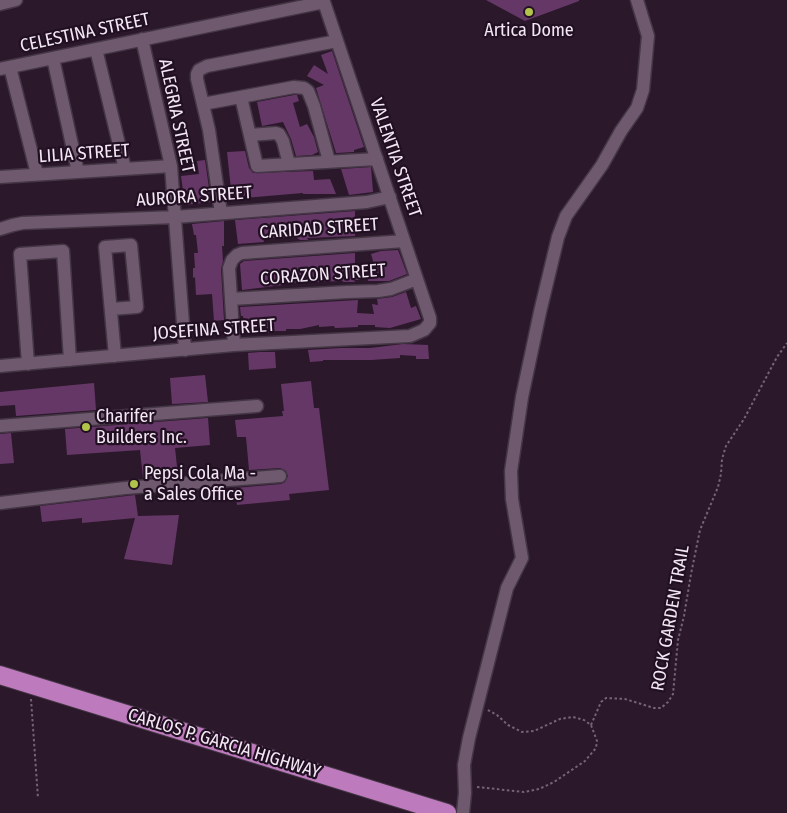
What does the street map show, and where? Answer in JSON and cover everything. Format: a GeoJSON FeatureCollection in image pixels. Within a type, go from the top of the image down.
{"type":"FeatureCollection","features":[{"type":"Feature","properties":{"kind":"highway","name":"CARLOS P. GARCIA HIGHWAY"},"geometry":{"type":"LineString","coordinates":[[0,675],[447,813]]}},
{"type":"Feature","properties":{"kind":"street"},"geometry":{"type":"LineString","coordinates":[[0,4],[16,0]]}},
{"type":"Feature","properties":{"kind":"street"},"geometry":{"type":"LineString","coordinates":[[463,813],[465,801],[464,765],[477,705],[507,588],[522,558],[512,499],[510,471],[522,396],[558,237],[566,216],[602,166],[621,131],[637,108],[643,90],[648,36],[637,0]]}},
{"type":"Feature","properties":{"kind":"street","name":"CELESTINA STREET"},"geometry":{"type":"LineString","coordinates":[[5,68],[324,2]]}},
{"type":"Feature","properties":{"kind":"street","name":"VALENTIA STREET"},"geometry":{"type":"LineString","coordinates":[[324,2],[430,318],[428,326]]}},
{"type":"Feature","properties":{"kind":"street","name":"ALEGRIA STREET"},"geometry":{"type":"LineString","coordinates":[[142,39],[171,166],[184,350]]}},
{"type":"Feature","properties":{"kind":"street"},"geometry":{"type":"LineString","coordinates":[[221,213],[214,159],[197,79],[199,70],[207,66],[337,41]]}},
{"type":"Feature","properties":{"kind":"street"},"geometry":{"type":"LineString","coordinates":[[96,48],[125,169]]}},
{"type":"Feature","properties":{"kind":"street"},"geometry":{"type":"LineString","coordinates":[[53,58],[78,172]]}},
{"type":"Feature","properties":{"kind":"street"},"geometry":{"type":"LineString","coordinates":[[5,68],[37,174]]}},
{"type":"Feature","properties":{"kind":"street"},"geometry":{"type":"LineString","coordinates":[[203,104],[294,87],[304,88],[308,91],[314,106],[329,161]]}},
{"type":"Feature","properties":{"kind":"street"},"geometry":{"type":"LineString","coordinates":[[241,97],[257,166],[377,158]]}},
{"type":"Feature","properties":{"kind":"street"},"geometry":{"type":"LineString","coordinates":[[250,136],[279,134],[284,141],[289,164]]}},
{"type":"Feature","properties":{"kind":"street","name":"LILIA STREET"},"geometry":{"type":"LineString","coordinates":[[0,177],[171,166]]}},
{"type":"Feature","properties":{"kind":"street","name":"AURORA STREET"},"geometry":{"type":"LineString","coordinates":[[0,229],[23,223],[221,213],[366,202],[390,197]]}},
{"type":"Feature","properties":{"kind":"street","name":"CARIDAD STREET"},"geometry":{"type":"LineString","coordinates":[[230,299],[229,268],[236,255],[242,252],[404,241]]}},
{"type":"Feature","properties":{"kind":"street"},"geometry":{"type":"LineString","coordinates":[[111,309],[137,307],[131,245],[105,247],[115,356]]}},
{"type":"Feature","properties":{"kind":"street"},"geometry":{"type":"LineString","coordinates":[[28,364],[20,254],[62,251],[70,360]]}},
{"type":"Feature","properties":{"kind":"street","name":"CORAZON STREET"},"geometry":{"type":"LineString","coordinates":[[230,299],[378,291],[391,289],[417,279]]}},
{"type":"Feature","properties":{"kind":"street"},"geometry":{"type":"LineString","coordinates":[[230,299],[234,345]]}},
{"type":"Feature","properties":{"kind":"street","name":"JOSEFINA STREET"},"geometry":{"type":"LineString","coordinates":[[0,366],[234,345],[410,336],[424,330],[428,326]]}},
{"type":"Feature","properties":{"kind":"street"},"geometry":{"type":"LineString","coordinates":[[0,426],[257,406]]}},
{"type":"Feature","properties":{"kind":"street"},"geometry":{"type":"LineString","coordinates":[[0,503],[125,488],[280,476]]}},
{"type":"Feature","properties":{"kind":"path","name":"ROCK GARDEN TRAIL"},"geometry":{"type":"LineString","coordinates":[[591,725],[601,702],[606,698],[625,699],[654,708],[661,708],[673,694],[678,640],[700,530],[718,487],[726,446],[744,419],[787,344]]}},
{"type":"Feature","properties":{"kind":"path"},"geometry":{"type":"LineString","coordinates":[[30,684],[38,798]]}},
{"type":"Feature","properties":{"kind":"path"},"geometry":{"type":"LineString","coordinates":[[464,786],[524,792],[539,789],[554,782],[591,756],[596,748],[597,741],[591,725],[584,720],[574,717],[560,719],[534,730],[522,732],[508,725],[497,715],[477,705]]}},
{"type":"Feature","properties":{"kind":"building","name":"Artica Dome"},"geometry":{"type":"Polygon","coordinates":[[[486,0],[579,0],[579,1],[525,21],[486,0]]]}},
{"type":"Feature","properties":{"kind":"building"},"geometry":{"type":"Polygon","coordinates":[[[332,51],[364,147],[354,150],[354,152],[336,153],[316,88],[324,85],[307,76],[314,65],[328,74],[321,55],[332,51]]]}},
{"type":"Feature","properties":{"kind":"building"},"geometry":{"type":"Polygon","coordinates":[[[297,95],[299,101],[293,103],[300,127],[307,124],[314,137],[318,152],[312,155],[296,156],[283,122],[262,126],[257,102],[297,95]]]}},
{"type":"Feature","properties":{"kind":"building"},"geometry":{"type":"Polygon","coordinates":[[[245,151],[249,168],[253,173],[313,171],[314,180],[330,179],[336,194],[303,193],[232,199],[227,152],[245,151]]]}},
{"type":"Feature","properties":{"kind":"building"},"geometry":{"type":"Polygon","coordinates":[[[205,160],[211,202],[185,205],[181,176],[199,174],[197,161],[205,160]]]}},
{"type":"Feature","properties":{"kind":"building"},"geometry":{"type":"Polygon","coordinates":[[[371,167],[373,192],[349,195],[341,169],[371,167]]]}},
{"type":"Feature","properties":{"kind":"building"},"geometry":{"type":"Polygon","coordinates":[[[355,211],[355,236],[307,238],[308,240],[297,238],[263,238],[264,242],[238,244],[235,220],[355,211]]]}},
{"type":"Feature","properties":{"kind":"building"},"geometry":{"type":"Polygon","coordinates":[[[224,221],[224,246],[222,246],[223,261],[221,269],[224,320],[214,321],[212,294],[196,295],[193,268],[195,268],[194,253],[198,253],[196,235],[194,235],[192,224],[224,221]]]}},
{"type":"Feature","properties":{"kind":"building"},"geometry":{"type":"Polygon","coordinates":[[[398,250],[407,274],[389,281],[368,281],[366,270],[376,271],[371,254],[381,251],[398,250]]]}},
{"type":"Feature","properties":{"kind":"building"},"geometry":{"type":"Polygon","coordinates":[[[355,253],[355,269],[361,269],[360,280],[354,280],[355,282],[283,283],[283,285],[242,290],[240,264],[244,261],[355,253]]]}},
{"type":"Feature","properties":{"kind":"building"},"geometry":{"type":"Polygon","coordinates":[[[406,292],[411,308],[416,306],[421,319],[390,328],[375,327],[375,325],[335,328],[334,326],[319,327],[319,325],[300,329],[286,329],[286,331],[270,331],[270,333],[259,333],[259,331],[246,333],[243,316],[241,316],[240,307],[358,300],[357,313],[374,314],[372,304],[378,305],[377,299],[392,297],[406,292]]]}},
{"type":"Feature","properties":{"kind":"building"},"geometry":{"type":"Polygon","coordinates":[[[403,344],[428,345],[429,359],[416,359],[416,356],[400,355],[400,358],[310,362],[308,350],[370,348],[403,344]]]}},
{"type":"Feature","properties":{"kind":"building"},"geometry":{"type":"Polygon","coordinates":[[[275,352],[276,368],[249,370],[248,353],[275,352]]]}},
{"type":"Feature","properties":{"kind":"building"},"geometry":{"type":"Polygon","coordinates":[[[205,375],[208,402],[172,404],[170,378],[205,375]]]}},
{"type":"Feature","properties":{"kind":"building"},"geometry":{"type":"Polygon","coordinates":[[[311,381],[314,408],[319,408],[329,490],[289,494],[290,500],[237,505],[235,488],[281,484],[285,482],[288,476],[286,471],[280,468],[249,470],[246,437],[237,437],[235,420],[283,416],[281,384],[311,381]]]}},
{"type":"Feature","properties":{"kind":"building"},"geometry":{"type":"Polygon","coordinates":[[[94,383],[96,410],[16,416],[15,405],[0,406],[0,392],[94,383]]]}},
{"type":"Feature","properties":{"kind":"building"},"geometry":{"type":"Polygon","coordinates":[[[208,418],[210,445],[175,448],[178,476],[143,478],[140,450],[67,455],[65,429],[208,418]]]}},
{"type":"Feature","properties":{"kind":"building"},"geometry":{"type":"Polygon","coordinates":[[[11,433],[14,463],[0,464],[0,434],[11,433]]]}},
{"type":"Feature","properties":{"kind":"building"},"geometry":{"type":"Polygon","coordinates":[[[135,495],[138,516],[179,515],[172,565],[124,559],[135,518],[82,523],[82,518],[42,522],[40,506],[135,495]]]}},
{"type":"Feature","properties":{"kind":"place","name":"Artica Dome"},"geometry":{"type":"Point","coordinates":[529,12]}},
{"type":"Feature","properties":{"kind":"place","name":"Charifer Builders Inc."},"geometry":{"type":"Point","coordinates":[86,427]}},
{"type":"Feature","properties":{"kind":"place","name":"Pepsi Cola Ma - a Sales Office"},"geometry":{"type":"Point","coordinates":[134,484]}}]}
